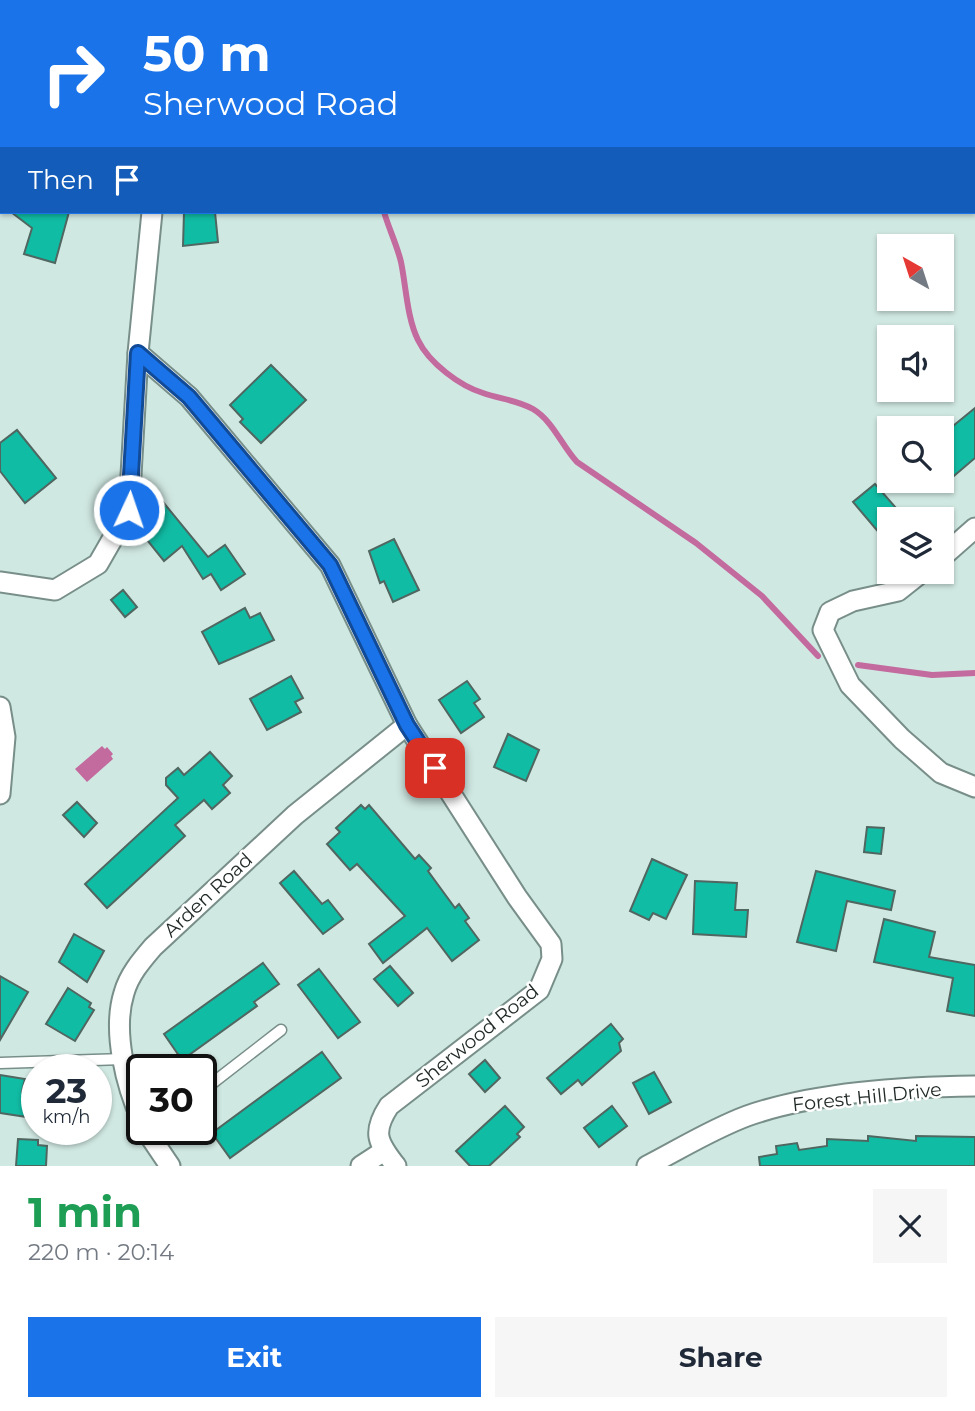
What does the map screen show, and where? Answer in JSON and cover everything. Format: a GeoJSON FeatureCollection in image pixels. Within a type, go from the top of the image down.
{"type":"FeatureCollection","features":[{"type":"Feature","properties":{"kind":"street"},"geometry":{"type":"LineString","coordinates":[[0,582],[55,590],[97,564],[129,510],[138,353],[152,214]]}},
{"type":"Feature","properties":{"kind":"street","name":"Sherwood Road"},"geometry":{"type":"LineString","coordinates":[[138,353],[189,397],[330,565],[407,725],[517,897],[547,934],[552,959],[539,990],[389,1106],[379,1122],[378,1135],[390,1158]]}},
{"type":"Feature","properties":{"kind":"street"},"geometry":{"type":"LineString","coordinates":[[954,546],[975,528]]}},
{"type":"Feature","properties":{"kind":"street"},"geometry":{"type":"LineString","coordinates":[[907,584],[898,591],[853,601],[830,612],[823,630],[850,685],[902,739],[942,773],[975,788]]}},
{"type":"Feature","properties":{"kind":"street"},"geometry":{"type":"LineString","coordinates":[[0,707],[5,737],[0,794]]}},
{"type":"Feature","properties":{"kind":"street","name":"Arden Road"},"geometry":{"type":"LineString","coordinates":[[126,1069],[121,1029],[123,994],[134,969],[152,947],[295,815],[407,725]]}},
{"type":"Feature","properties":{"kind":"street","name":"Forest Hill Drive"},"geometry":{"type":"LineString","coordinates":[[647,1166],[726,1125],[769,1110],[849,1095],[975,1086]]}},
{"type":"Feature","properties":{"kind":"street","name":"Arden Road"},"geometry":{"type":"LineString","coordinates":[[157,1145],[170,1166]]}},
{"type":"Feature","properties":{"kind":"street"},"geometry":{"type":"LineString","coordinates":[[361,1166],[390,1158]]}},
{"type":"Feature","properties":{"kind":"lane"},"geometry":{"type":"LineString","coordinates":[[217,1080],[281,1030]]}},
{"type":"Feature","properties":{"kind":"lane"},"geometry":{"type":"LineString","coordinates":[[0,1063],[124,1059]]}},
{"type":"Feature","properties":{"kind":"shaded area"},"geometry":{"type":"Polygon","coordinates":[[[102,746],[105,749],[107,747],[113,754],[113,759],[87,782],[75,769],[102,746]]]}},
{"type":"Feature","properties":{"kind":"building"},"geometry":{"type":"Polygon","coordinates":[[[14,214],[68,214],[55,263],[24,254],[32,228],[14,214]]]}},
{"type":"Feature","properties":{"kind":"building"},"geometry":{"type":"Polygon","coordinates":[[[184,214],[215,214],[218,242],[183,246],[184,214]]]}},
{"type":"Feature","properties":{"kind":"building"},"geometry":{"type":"Polygon","coordinates":[[[271,365],[306,400],[261,443],[240,422],[243,419],[230,405],[271,365]]]}},
{"type":"Feature","properties":{"kind":"building"},"geometry":{"type":"Polygon","coordinates":[[[975,408],[975,458],[954,476],[954,425],[975,408]]]}},
{"type":"Feature","properties":{"kind":"building"},"geometry":{"type":"Polygon","coordinates":[[[17,430],[56,478],[25,503],[0,471],[0,443],[17,430]]]}},
{"type":"Feature","properties":{"kind":"building"},"geometry":{"type":"Polygon","coordinates":[[[875,484],[877,493],[883,493],[895,507],[877,507],[877,530],[853,502],[875,484]]]}},
{"type":"Feature","properties":{"kind":"building"},"geometry":{"type":"Polygon","coordinates":[[[163,502],[208,557],[225,545],[245,574],[221,590],[211,574],[203,579],[182,546],[164,561],[135,525],[163,502]]]}},
{"type":"Feature","properties":{"kind":"building"},"geometry":{"type":"Polygon","coordinates":[[[394,539],[419,590],[393,602],[384,581],[380,583],[369,551],[394,539]]]}},
{"type":"Feature","properties":{"kind":"building"},"geometry":{"type":"Polygon","coordinates":[[[123,590],[137,607],[125,617],[111,600],[123,590]]]}},
{"type":"Feature","properties":{"kind":"building"},"geometry":{"type":"Polygon","coordinates":[[[245,608],[250,618],[260,613],[274,640],[219,664],[202,632],[245,608]]]}},
{"type":"Feature","properties":{"kind":"building"},"geometry":{"type":"Polygon","coordinates":[[[291,676],[303,698],[295,702],[301,712],[267,730],[250,699],[291,676]]]}},
{"type":"Feature","properties":{"kind":"building"},"geometry":{"type":"Polygon","coordinates":[[[467,681],[480,699],[474,703],[484,717],[461,733],[439,700],[467,681]]]}},
{"type":"Feature","properties":{"kind":"building"},"geometry":{"type":"Polygon","coordinates":[[[508,734],[539,750],[526,781],[494,767],[508,734]]]}},
{"type":"Feature","properties":{"kind":"building"},"geometry":{"type":"Polygon","coordinates":[[[210,752],[232,776],[223,785],[230,793],[212,809],[204,800],[175,825],[185,836],[107,908],[85,884],[178,798],[166,785],[166,778],[178,768],[184,775],[210,752]]]}},
{"type":"Feature","properties":{"kind":"building"},"geometry":{"type":"Polygon","coordinates":[[[77,802],[97,823],[84,837],[63,815],[77,802]]]}},
{"type":"Feature","properties":{"kind":"building"},"geometry":{"type":"Polygon","coordinates":[[[361,805],[365,809],[369,805],[415,859],[419,855],[431,868],[428,871],[455,908],[459,904],[469,918],[465,921],[479,940],[452,961],[427,928],[383,963],[369,944],[405,916],[357,864],[350,870],[327,844],[340,832],[336,828],[361,805]]]}},
{"type":"Feature","properties":{"kind":"building"},"geometry":{"type":"Polygon","coordinates":[[[867,827],[884,828],[881,854],[864,852],[867,827]]]}},
{"type":"Feature","properties":{"kind":"building"},"geometry":{"type":"Polygon","coordinates":[[[652,859],[687,875],[666,919],[653,913],[649,920],[630,911],[652,859]]]}},
{"type":"Feature","properties":{"kind":"building"},"geometry":{"type":"Polygon","coordinates":[[[294,871],[322,904],[328,900],[343,919],[323,934],[280,883],[294,871]]]}},
{"type":"Feature","properties":{"kind":"building"},"geometry":{"type":"Polygon","coordinates":[[[816,871],[895,891],[891,910],[847,901],[836,951],[797,942],[816,871]]]}},
{"type":"Feature","properties":{"kind":"building"},"geometry":{"type":"Polygon","coordinates":[[[695,881],[737,883],[735,910],[748,910],[746,937],[693,934],[695,881]]]}},
{"type":"Feature","properties":{"kind":"building"},"geometry":{"type":"Polygon","coordinates":[[[884,919],[935,932],[929,957],[975,965],[975,1016],[947,1011],[953,978],[874,962],[884,919]]]}},
{"type":"Feature","properties":{"kind":"building"},"geometry":{"type":"Polygon","coordinates":[[[74,934],[104,951],[87,982],[59,962],[74,934]]]}},
{"type":"Feature","properties":{"kind":"building"},"geometry":{"type":"Polygon","coordinates":[[[263,963],[279,984],[254,1002],[257,1006],[190,1054],[178,1054],[164,1034],[263,963]]]}},
{"type":"Feature","properties":{"kind":"building"},"geometry":{"type":"Polygon","coordinates":[[[390,966],[413,993],[398,1006],[374,979],[390,966]]]}},
{"type":"Feature","properties":{"kind":"building"},"geometry":{"type":"Polygon","coordinates":[[[319,969],[360,1022],[338,1038],[298,985],[319,969]]]}},
{"type":"Feature","properties":{"kind":"building"},"geometry":{"type":"Polygon","coordinates":[[[0,976],[28,992],[0,1040],[0,976]]]}},
{"type":"Feature","properties":{"kind":"building"},"geometry":{"type":"Polygon","coordinates":[[[68,988],[91,1003],[89,1007],[94,1010],[75,1041],[46,1024],[68,988]]]}},
{"type":"Feature","properties":{"kind":"building"},"geometry":{"type":"Polygon","coordinates":[[[611,1024],[623,1039],[619,1043],[621,1051],[582,1085],[578,1080],[561,1094],[547,1078],[611,1024]]]}},
{"type":"Feature","properties":{"kind":"building"},"geometry":{"type":"Polygon","coordinates":[[[322,1052],[341,1078],[230,1158],[217,1140],[217,1129],[322,1052]]]}},
{"type":"Feature","properties":{"kind":"building"},"geometry":{"type":"Polygon","coordinates":[[[485,1060],[500,1078],[485,1092],[469,1074],[485,1060]]]}},
{"type":"Feature","properties":{"kind":"building"},"geometry":{"type":"Polygon","coordinates":[[[654,1072],[671,1102],[649,1114],[633,1083],[654,1072]]]}},
{"type":"Feature","properties":{"kind":"building"},"geometry":{"type":"Polygon","coordinates":[[[0,1075],[21,1078],[21,1116],[0,1113],[0,1075]]]}},
{"type":"Feature","properties":{"kind":"building"},"geometry":{"type":"Polygon","coordinates":[[[505,1106],[524,1127],[517,1134],[520,1137],[489,1166],[470,1166],[456,1151],[505,1106]]]}},
{"type":"Feature","properties":{"kind":"building"},"geometry":{"type":"Polygon","coordinates":[[[612,1106],[627,1126],[599,1147],[584,1128],[612,1106]]]}},
{"type":"Feature","properties":{"kind":"building"},"geometry":{"type":"Polygon","coordinates":[[[868,1136],[916,1141],[916,1136],[975,1137],[975,1166],[760,1166],[759,1157],[777,1154],[776,1146],[797,1143],[799,1150],[827,1146],[827,1139],[868,1141],[868,1136]]]}},
{"type":"Feature","properties":{"kind":"building"},"geometry":{"type":"Polygon","coordinates":[[[18,1139],[21,1139],[21,1145],[47,1146],[46,1166],[16,1166],[18,1139]]]}},
{"type":"Feature","properties":{"kind":"waterway"},"geometry":{"type":"LineString","coordinates":[[385,214],[401,262],[414,331],[423,349],[437,365],[474,390],[521,404],[540,414],[577,462],[696,543],[762,596],[818,656]]}},
{"type":"Feature","properties":{"kind":"waterway"},"geometry":{"type":"LineString","coordinates":[[858,665],[932,675],[975,673]]}},
{"type":"Feature","properties":{"kind":"route"},"geometry":{"type":"LineString","coordinates":[[129,510],[138,353],[189,397],[330,565],[407,725],[435,768]]}}]}
